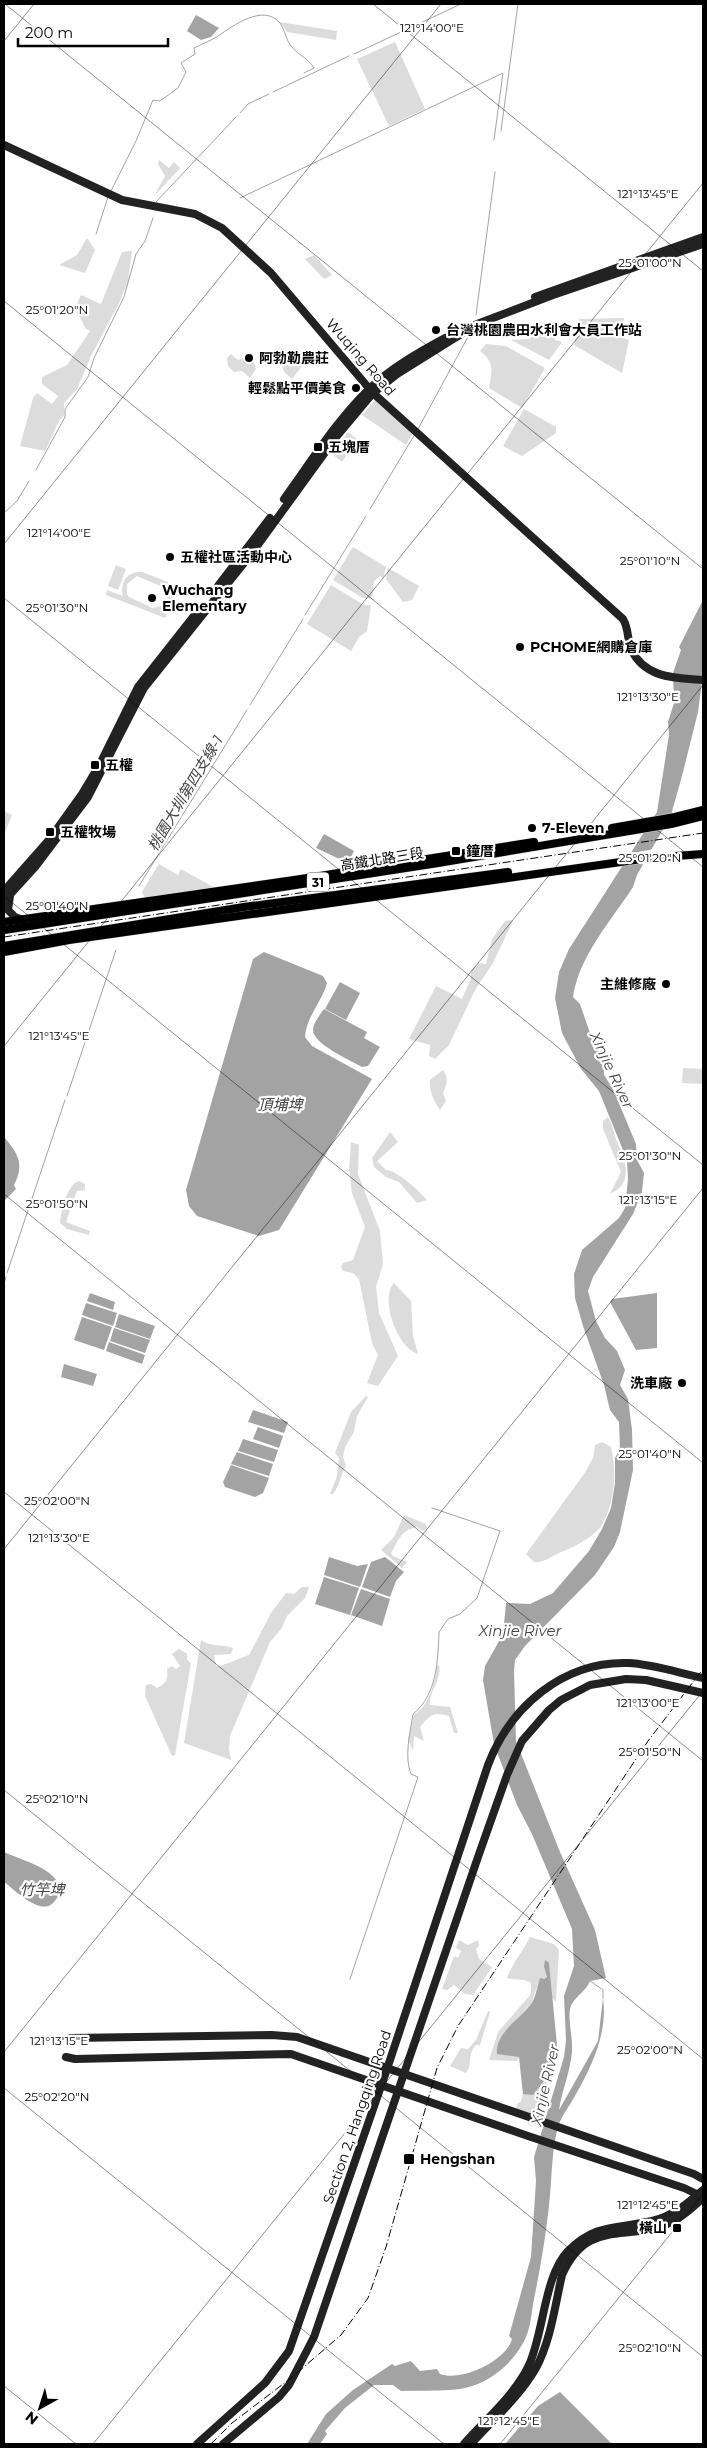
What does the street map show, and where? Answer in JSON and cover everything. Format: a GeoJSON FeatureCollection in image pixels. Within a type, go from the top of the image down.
{"type":"FeatureCollection","features":[{"type":"Feature","properties":{"kind":"main road","name":"高鐵北路三段"},"geometry":{"type":"LineString","coordinates":[[673,820],[703,810]]}},
{"type":"Feature","properties":{"kind":"main road","name":"高鐵北路三段"},"geometry":{"type":"LineString","coordinates":[[4,922],[703,816]]}},
{"type":"Feature","properties":{"kind":"main road","name":"高鐵北路三段"},"geometry":{"type":"LineString","coordinates":[[4,930],[438,863],[632,827]]}},
{"type":"Feature","properties":{"kind":"main road","name":"高鐵北路三段"},"geometry":{"type":"LineString","coordinates":[[4,952],[68,940],[703,849]]}},
{"type":"Feature","properties":{"kind":"main road","name":"高鐵北路三段"},"geometry":{"type":"LineString","coordinates":[[651,855],[703,854]]}},
{"type":"Feature","properties":{"kind":"main road","name":"高鐵北路三段"},"geometry":{"type":"LineString","coordinates":[[4,946],[268,904],[611,861]]}},
{"type":"Feature","properties":{"kind":"main road"},"geometry":{"type":"LineString","coordinates":[[224,896],[256,884]]}},
{"type":"Feature","properties":{"kind":"main road"},"geometry":{"type":"LineString","coordinates":[[232,916],[268,904]]}},
{"type":"Feature","properties":{"kind":"main road"},"geometry":{"type":"LineString","coordinates":[[49,938],[68,940]]}},
{"type":"Feature","properties":{"kind":"street","name":"Wuqing Road"},"geometry":{"type":"LineString","coordinates":[[4,145],[122,200],[195,214],[214,222],[271,273],[371,391],[616,612],[627,626],[628,639],[635,657],[654,673],[670,677],[703,680]]}},
{"type":"Feature","properties":{"kind":"street"},"geometry":{"type":"LineString","coordinates":[[4,900],[7,893],[36,867],[88,798],[144,688],[252,553],[371,391],[420,352],[477,320],[560,286],[703,237]]}},
{"type":"Feature","properties":{"kind":"street"},"geometry":{"type":"LineString","coordinates":[[371,391],[477,324],[553,295],[703,244]]}},
{"type":"Feature","properties":{"kind":"street"},"geometry":{"type":"LineString","coordinates":[[7,893],[8,910],[15,917],[23,920]]}},
{"type":"Feature","properties":{"kind":"street","name":"Section 2, Hangqing Road"},"geometry":{"type":"LineString","coordinates":[[197,2444],[265,2383],[289,2351],[387,2069],[488,1765],[501,1737],[527,1703],[560,1679],[596,1667],[615,1663],[650,1666],[703,1678]]}},
{"type":"Feature","properties":{"kind":"street","name":"Section 2, Hangqing Road"},"geometry":{"type":"LineString","coordinates":[[223,2444],[279,2397],[289,2385],[322,2313],[402,2074],[500,1794],[513,1759],[529,1733],[541,1718],[562,1700],[590,1685],[626,1679],[646,1680],[703,1693]]}},
{"type":"Feature","properties":{"kind":"street"},"geometry":{"type":"LineString","coordinates":[[71,2038],[291,2036],[583,2135],[694,2174],[703,2180]]}},
{"type":"Feature","properties":{"kind":"street"},"geometry":{"type":"LineString","coordinates":[[66,2056],[75,2059],[291,2054],[702,2195],[683,2212],[656,2228],[603,2234],[579,2250],[566,2266],[562,2275],[547,2338],[536,2366],[521,2389],[471,2444]]}},
{"type":"Feature","properties":{"kind":"street"},"geometry":{"type":"LineString","coordinates":[[464,2444],[509,2393],[528,2368],[534,2354],[554,2273],[568,2251],[593,2231],[610,2226],[652,2221],[683,2212]]}},
{"type":"Feature","properties":{"kind":"shaded area"},"geometry":{"type":"Polygon","coordinates":[[[280,22],[337,31],[336,40],[287,32],[280,22]]]}},
{"type":"Feature","properties":{"kind":"shaded area"},"geometry":{"type":"Polygon","coordinates":[[[395,42],[425,109],[389,126],[357,59],[395,42]]]}},
{"type":"Feature","properties":{"kind":"shaded area"},"geometry":{"type":"Polygon","coordinates":[[[159,160],[169,168],[174,162],[180,168],[154,196],[165,176],[158,164],[159,160]]]}},
{"type":"Feature","properties":{"kind":"shaded area"},"geometry":{"type":"Polygon","coordinates":[[[87,238],[95,250],[85,273],[59,265],[77,255],[87,238]]]}},
{"type":"Feature","properties":{"kind":"shaded area"},"geometry":{"type":"Polygon","coordinates":[[[132,251],[128,282],[119,303],[91,356],[77,389],[64,403],[64,415],[59,421],[45,451],[20,446],[33,398],[37,393],[52,404],[58,396],[42,384],[42,377],[67,365],[90,331],[85,328],[76,310],[81,295],[101,304],[122,252],[132,251]]]}},
{"type":"Feature","properties":{"kind":"shaded area"},"geometry":{"type":"Polygon","coordinates":[[[314,255],[332,275],[324,279],[305,259],[314,255]]]}},
{"type":"Feature","properties":{"kind":"shaded area"},"geometry":{"type":"Polygon","coordinates":[[[624,318],[625,339],[629,340],[622,373],[574,345],[579,319],[624,318]]]}},
{"type":"Feature","properties":{"kind":"shaded area"},"geometry":{"type":"Polygon","coordinates":[[[541,327],[556,330],[555,340],[562,342],[549,360],[511,340],[530,339],[531,335],[538,335],[541,327]]]}},
{"type":"Feature","properties":{"kind":"shaded area"},"geometry":{"type":"Polygon","coordinates":[[[486,344],[506,346],[545,368],[522,408],[489,388],[491,367],[488,359],[480,351],[486,344]]]}},
{"type":"Feature","properties":{"kind":"shaded area"},"geometry":{"type":"Polygon","coordinates":[[[231,354],[238,360],[243,358],[253,361],[256,369],[250,378],[242,371],[234,372],[228,366],[227,358],[231,354]]]}},
{"type":"Feature","properties":{"kind":"shaded area"},"geometry":{"type":"Polygon","coordinates":[[[289,356],[302,366],[292,379],[284,372],[282,366],[289,356]]]}},
{"type":"Feature","properties":{"kind":"shaded area"},"geometry":{"type":"Polygon","coordinates":[[[376,399],[413,433],[406,445],[362,415],[376,399]]]}},
{"type":"Feature","properties":{"kind":"shaded area"},"geometry":{"type":"Polygon","coordinates":[[[524,409],[556,427],[556,433],[522,456],[503,446],[524,409]]]}},
{"type":"Feature","properties":{"kind":"shaded area"},"geometry":{"type":"Polygon","coordinates":[[[348,432],[357,439],[342,462],[332,454],[348,432]]]}},
{"type":"Feature","properties":{"kind":"shaded area"},"geometry":{"type":"Polygon","coordinates":[[[353,547],[386,567],[383,578],[380,576],[374,581],[372,599],[363,598],[333,580],[353,547]]]}},
{"type":"Feature","properties":{"kind":"shaded area"},"geometry":{"type":"Polygon","coordinates":[[[116,565],[126,569],[118,590],[108,586],[116,565]]]}},
{"type":"Feature","properties":{"kind":"shaded area"},"geometry":{"type":"Polygon","coordinates":[[[388,568],[419,586],[412,600],[403,602],[386,579],[388,568]]]}},
{"type":"Feature","properties":{"kind":"shaded area"},"geometry":{"type":"Polygon","coordinates":[[[142,572],[168,582],[172,591],[172,603],[162,612],[167,614],[165,618],[106,595],[107,590],[123,596],[124,581],[129,575],[142,572]],[[137,576],[127,584],[127,594],[129,597],[153,608],[162,606],[167,599],[165,588],[137,576]]]}},
{"type":"Feature","properties":{"kind":"shaded area"},"geometry":{"type":"Polygon","coordinates":[[[331,585],[364,605],[371,605],[367,631],[359,637],[351,651],[307,624],[331,585]]]}},
{"type":"Feature","properties":{"kind":"shaded area"},"geometry":{"type":"Polygon","coordinates":[[[4,811],[12,815],[4,835],[4,811]]]}},
{"type":"Feature","properties":{"kind":"shaded area"},"geometry":{"type":"Polygon","coordinates":[[[159,864],[178,875],[181,869],[215,888],[146,898],[142,893],[143,890],[159,864]]]}},
{"type":"Feature","properties":{"kind":"shaded area"},"geometry":{"type":"Polygon","coordinates":[[[505,921],[513,921],[493,963],[475,990],[449,1045],[435,1059],[429,1056],[430,1045],[409,1039],[436,986],[462,999],[471,978],[471,970],[479,963],[486,964],[492,939],[505,921]]]}},
{"type":"Feature","properties":{"kind":"shaded area"},"geometry":{"type":"Polygon","coordinates":[[[683,1068],[703,1069],[703,1084],[682,1083],[683,1068]]]}},
{"type":"Feature","properties":{"kind":"shaded area"},"geometry":{"type":"Polygon","coordinates":[[[443,1070],[447,1078],[443,1093],[446,1101],[440,1110],[432,1096],[430,1080],[443,1070]]]}},
{"type":"Feature","properties":{"kind":"shaded area"},"geometry":{"type":"Polygon","coordinates":[[[608,1117],[626,1170],[623,1183],[610,1194],[621,1172],[603,1129],[603,1121],[608,1117]]]}},
{"type":"Feature","properties":{"kind":"shaded area"},"geometry":{"type":"Polygon","coordinates":[[[390,1132],[398,1142],[377,1161],[386,1170],[396,1173],[408,1182],[427,1200],[417,1203],[399,1182],[386,1177],[374,1167],[372,1158],[390,1132]]]}},
{"type":"Feature","properties":{"kind":"shaded area"},"geometry":{"type":"Polygon","coordinates":[[[351,1142],[359,1145],[358,1174],[380,1231],[383,1264],[376,1287],[379,1313],[398,1356],[378,1386],[367,1383],[378,1355],[372,1343],[359,1279],[353,1273],[343,1271],[341,1267],[343,1263],[353,1260],[365,1227],[352,1193],[349,1170],[351,1142]]]}},
{"type":"Feature","properties":{"kind":"shaded area"},"geometry":{"type":"Polygon","coordinates":[[[79,1181],[85,1184],[85,1190],[77,1191],[66,1222],[90,1231],[89,1235],[67,1229],[60,1223],[68,1193],[71,1187],[79,1181]]]}},
{"type":"Feature","properties":{"kind":"shaded area"},"geometry":{"type":"Polygon","coordinates":[[[394,1283],[411,1301],[413,1336],[418,1354],[404,1343],[393,1322],[389,1300],[390,1290],[394,1283]]]}},
{"type":"Feature","properties":{"kind":"shaded area"},"geometry":{"type":"Polygon","coordinates":[[[366,1396],[368,1397],[357,1416],[354,1432],[345,1447],[343,1457],[346,1466],[335,1491],[333,1494],[330,1494],[337,1476],[339,1458],[335,1453],[351,1412],[366,1396]]]}},
{"type":"Feature","properties":{"kind":"shaded area"},"geometry":{"type":"Polygon","coordinates":[[[602,1442],[611,1447],[614,1467],[614,1488],[606,1518],[593,1535],[544,1561],[534,1562],[526,1554],[584,1474],[593,1458],[595,1445],[602,1442]]]}},
{"type":"Feature","properties":{"kind":"shaded area"},"geometry":{"type":"Polygon","coordinates":[[[404,1515],[426,1524],[427,1529],[423,1531],[417,1527],[412,1528],[407,1530],[399,1540],[391,1553],[393,1556],[407,1562],[402,1568],[381,1550],[394,1537],[404,1515]]]}},
{"type":"Feature","properties":{"kind":"shaded area"},"geometry":{"type":"Polygon","coordinates":[[[302,1587],[309,1587],[305,1598],[287,1616],[282,1628],[270,1642],[230,1736],[229,1749],[231,1760],[184,1743],[201,1640],[209,1644],[233,1648],[231,1654],[214,1655],[216,1666],[249,1655],[271,1613],[286,1593],[294,1594],[302,1587]]]}},
{"type":"Feature","properties":{"kind":"shaded area"},"geometry":{"type":"Polygon","coordinates":[[[179,1649],[187,1654],[187,1660],[191,1663],[175,1755],[172,1756],[145,1696],[146,1685],[151,1684],[157,1688],[166,1680],[167,1669],[172,1666],[176,1669],[180,1666],[172,1654],[179,1649]]]}},
{"type":"Feature","properties":{"kind":"shaded area"},"geometry":{"type":"Polygon","coordinates":[[[439,1665],[439,1676],[431,1695],[430,1705],[450,1707],[458,1733],[454,1733],[449,1716],[432,1715],[420,1727],[424,1741],[414,1736],[413,1751],[408,1739],[414,1714],[424,1706],[433,1686],[437,1666],[439,1665]]]}},
{"type":"Feature","properties":{"kind":"shaded area"},"geometry":{"type":"Polygon","coordinates":[[[530,1937],[554,1944],[559,1950],[556,2002],[552,1998],[549,1963],[544,1967],[547,1977],[540,1979],[531,2004],[509,2027],[519,2057],[517,2061],[489,2060],[498,2032],[531,1994],[531,1983],[507,1978],[530,1937]]]}},
{"type":"Feature","properties":{"kind":"shaded area"},"geometry":{"type":"Polygon","coordinates":[[[459,1940],[468,1945],[478,1940],[479,1946],[476,1949],[479,1959],[492,1967],[473,1995],[465,1994],[454,1985],[447,1990],[442,1989],[454,1956],[458,1958],[461,1951],[456,1948],[459,1940]]]}},
{"type":"Feature","properties":{"kind":"shaded area"},"geometry":{"type":"Polygon","coordinates":[[[488,2011],[490,2012],[480,2045],[476,2045],[473,2048],[466,2073],[450,2066],[461,2048],[468,2049],[476,2040],[488,2011]]]}},
{"type":"Feature","properties":{"kind":"shaded area"},"geometry":{"type":"Polygon","coordinates":[[[548,2076],[534,2125],[531,2126],[528,2124],[529,2118],[516,2110],[517,2104],[521,2101],[523,2094],[533,2094],[548,2076]]]}},
{"type":"Feature","properties":{"kind":"water"},"geometry":{"type":"Polygon","coordinates":[[[196,15],[219,28],[211,37],[201,40],[187,31],[196,15]]]}},
{"type":"Feature","properties":{"kind":"water","name":"Xinjie River"},"geometry":{"type":"Polygon","coordinates":[[[703,600],[703,674],[698,712],[671,815],[637,875],[633,887],[589,953],[576,982],[573,997],[580,1004],[591,1036],[596,1042],[604,1066],[604,1075],[613,1089],[636,1144],[637,1160],[644,1173],[642,1192],[633,1214],[593,1277],[588,1291],[596,1321],[605,1338],[617,1351],[625,1370],[620,1385],[628,1399],[632,1430],[633,1470],[620,1532],[614,1547],[595,1575],[525,1646],[515,1660],[514,1671],[516,1741],[560,1852],[595,1930],[606,1978],[590,1981],[571,2005],[572,2052],[559,2110],[598,2041],[603,1998],[604,2011],[601,2036],[588,2072],[558,2127],[553,2152],[547,2221],[539,2273],[529,2327],[526,2338],[518,2351],[499,2372],[483,2382],[465,2388],[401,2391],[393,2385],[374,2385],[345,2408],[325,2431],[327,2434],[320,2444],[307,2444],[326,2414],[353,2390],[392,2364],[395,2366],[411,2361],[420,2371],[437,2369],[440,2374],[449,2376],[482,2368],[501,2355],[512,2339],[509,2336],[531,2257],[536,2181],[534,2157],[564,2057],[566,2040],[564,1996],[574,1966],[572,1929],[532,1834],[517,1805],[494,1744],[483,1680],[485,1666],[503,1634],[506,1603],[530,1604],[553,1593],[589,1551],[602,1529],[611,1508],[615,1483],[615,1458],[620,1449],[619,1422],[610,1410],[604,1385],[583,1326],[575,1298],[574,1274],[582,1250],[619,1218],[625,1208],[628,1179],[627,1160],[599,1091],[581,1069],[562,1033],[555,998],[559,972],[569,949],[657,812],[669,735],[668,722],[674,703],[673,673],[681,650],[679,647],[703,600]]]}},
{"type":"Feature","properties":{"kind":"water"},"geometry":{"type":"Polygon","coordinates":[[[324,834],[354,851],[348,863],[316,848],[324,834]]]}},
{"type":"Feature","properties":{"kind":"water","name":"頂埔埤"},"geometry":{"type":"Polygon","coordinates":[[[264,952],[323,976],[327,983],[325,990],[308,1023],[305,1037],[312,1046],[372,1079],[279,1230],[259,1236],[197,1216],[189,1206],[186,1190],[253,959],[264,952]]]}},
{"type":"Feature","properties":{"kind":"water"},"geometry":{"type":"Polygon","coordinates":[[[340,982],[360,993],[346,1020],[325,1009],[340,982]]]}},
{"type":"Feature","properties":{"kind":"water"},"geometry":{"type":"Polygon","coordinates":[[[324,1009],[367,1032],[364,1038],[380,1047],[368,1066],[362,1067],[319,1041],[313,1030],[317,1019],[324,1009]]]}},
{"type":"Feature","properties":{"kind":"water"},"geometry":{"type":"Polygon","coordinates":[[[4,1137],[16,1154],[19,1171],[14,1185],[16,1189],[4,1201],[4,1137]]]}},
{"type":"Feature","properties":{"kind":"water"},"geometry":{"type":"Polygon","coordinates":[[[90,1293],[115,1302],[113,1310],[87,1301],[90,1293]]]}},
{"type":"Feature","properties":{"kind":"water"},"geometry":{"type":"Polygon","coordinates":[[[657,1293],[657,1348],[636,1350],[610,1302],[612,1299],[657,1293]]]}},
{"type":"Feature","properties":{"kind":"water"},"geometry":{"type":"Polygon","coordinates":[[[86,1303],[117,1313],[113,1326],[82,1315],[86,1303]]]}},
{"type":"Feature","properties":{"kind":"water"},"geometry":{"type":"Polygon","coordinates":[[[119,1314],[155,1326],[150,1339],[115,1327],[119,1314]]]}},
{"type":"Feature","properties":{"kind":"water"},"geometry":{"type":"Polygon","coordinates":[[[82,1317],[112,1327],[104,1350],[74,1340],[82,1317]]]}},
{"type":"Feature","properties":{"kind":"water"},"geometry":{"type":"Polygon","coordinates":[[[114,1328],[150,1340],[145,1353],[110,1341],[114,1328]]]}},
{"type":"Feature","properties":{"kind":"water"},"geometry":{"type":"Polygon","coordinates":[[[109,1342],[145,1355],[142,1364],[106,1351],[109,1342]]]}},
{"type":"Feature","properties":{"kind":"water"},"geometry":{"type":"Polygon","coordinates":[[[64,1364],[97,1374],[93,1386],[61,1377],[64,1364]]]}},
{"type":"Feature","properties":{"kind":"water"},"geometry":{"type":"Polygon","coordinates":[[[253,1410],[288,1422],[284,1433],[248,1422],[253,1410]]]}},
{"type":"Feature","properties":{"kind":"water"},"geometry":{"type":"Polygon","coordinates":[[[258,1427],[283,1436],[279,1448],[253,1439],[258,1427]]]}},
{"type":"Feature","properties":{"kind":"water"},"geometry":{"type":"Polygon","coordinates":[[[243,1439],[278,1450],[274,1462],[238,1451],[243,1439]]]}},
{"type":"Feature","properties":{"kind":"water"},"geometry":{"type":"Polygon","coordinates":[[[237,1452],[273,1464],[269,1476],[231,1464],[237,1452]]]}},
{"type":"Feature","properties":{"kind":"water"},"geometry":{"type":"Polygon","coordinates":[[[231,1465],[269,1478],[263,1493],[255,1497],[225,1487],[223,1482],[231,1465]]]}},
{"type":"Feature","properties":{"kind":"water"},"geometry":{"type":"Polygon","coordinates":[[[329,1557],[357,1566],[368,1564],[360,1587],[324,1575],[329,1557]]]}},
{"type":"Feature","properties":{"kind":"water"},"geometry":{"type":"Polygon","coordinates":[[[385,1557],[404,1572],[396,1581],[390,1597],[362,1587],[371,1562],[385,1557]]]}},
{"type":"Feature","properties":{"kind":"water"},"geometry":{"type":"Polygon","coordinates":[[[324,1577],[359,1588],[350,1615],[315,1604],[324,1577]]]}},
{"type":"Feature","properties":{"kind":"water"},"geometry":{"type":"Polygon","coordinates":[[[361,1589],[390,1599],[382,1626],[351,1615],[361,1589]]]}},
{"type":"Feature","properties":{"kind":"water","name":"竹竿埤"},"geometry":{"type":"Polygon","coordinates":[[[4,1852],[46,1870],[58,1882],[60,1890],[55,1900],[49,1906],[34,1904],[4,1882],[4,1852]]]}},
{"type":"Feature","properties":{"kind":"water"},"geometry":{"type":"Polygon","coordinates":[[[545,1960],[549,1963],[557,2045],[548,2076],[533,2095],[523,2094],[519,2057],[497,2054],[497,2046],[504,2033],[531,2004],[540,1978],[544,1979],[547,1977],[544,1967],[545,1960]]]}},
{"type":"Feature","properties":{"kind":"water"},"geometry":{"type":"Polygon","coordinates":[[[560,2392],[612,2444],[505,2444],[538,2406],[560,2392]]]}},
{"type":"Feature","properties":{"kind":"pier"},"geometry":{"type":"Polygon","coordinates":[[[654,849],[647,861],[622,865],[628,854],[654,849]]]}},
{"type":"Feature","properties":{"kind":"waterway"},"geometry":{"type":"LineString","coordinates":[[354,54],[461,4]]}},
{"type":"Feature","properties":{"kind":"waterway","name":"桃園大圳第四支線-1"},"geometry":{"type":"LineString","coordinates":[[501,131],[518,4]]}},
{"type":"Feature","properties":{"kind":"waterway"},"geometry":{"type":"LineString","coordinates":[[111,191],[136,141],[153,100],[160,101],[178,88],[186,72],[181,63],[195,54],[194,48],[248,18],[265,15],[273,17],[280,23],[290,45],[314,68],[304,73]]}},
{"type":"Feature","properties":{"kind":"waterway"},"geometry":{"type":"LineString","coordinates":[[273,92],[349,56]]}},
{"type":"Feature","properties":{"kind":"waterway"},"geometry":{"type":"LineString","coordinates":[[240,198],[503,73],[494,140]]}},
{"type":"Feature","properties":{"kind":"waterway"},"geometry":{"type":"LineString","coordinates":[[240,113],[248,104],[269,94]]}},
{"type":"Feature","properties":{"kind":"waterway"},"geometry":{"type":"LineString","coordinates":[[156,202],[236,117]]}},
{"type":"Feature","properties":{"kind":"waterway","name":"桃園大圳第四支線-1"},"geometry":{"type":"LineString","coordinates":[[476,315],[495,172]]}},
{"type":"Feature","properties":{"kind":"waterway"},"geometry":{"type":"LineString","coordinates":[[96,234],[108,197]]}},
{"type":"Feature","properties":{"kind":"waterway"},"geometry":{"type":"LineString","coordinates":[[36,470],[65,417],[65,409],[88,377],[94,358],[124,297],[136,254],[145,241],[153,218]]}},
{"type":"Feature","properties":{"kind":"waterway","name":"桃園大圳第四支線-1"},"geometry":{"type":"LineString","coordinates":[[418,429],[469,335]]}},
{"type":"Feature","properties":{"kind":"waterway","name":"桃園大圳第四支線-1"},"geometry":{"type":"LineString","coordinates":[[370,509],[415,434]]}},
{"type":"Feature","properties":{"kind":"waterway"},"geometry":{"type":"LineString","coordinates":[[4,513],[17,501],[29,481]]}},
{"type":"Feature","properties":{"kind":"waterway","name":"桃園大圳第四支線-1"},"geometry":{"type":"LineString","coordinates":[[305,615],[366,516]]}},
{"type":"Feature","properties":{"kind":"waterway","name":"桃園大圳第四支線-1"},"geometry":{"type":"LineString","coordinates":[[250,705],[303,619]]}},
{"type":"Feature","properties":{"kind":"waterway","name":"桃園大圳第四支線-1"},"geometry":{"type":"LineString","coordinates":[[139,886],[247,710]]}},
{"type":"Feature","properties":{"kind":"waterway","name":"桃園大圳第四支線-1"},"geometry":{"type":"LineString","coordinates":[[67,1096],[116,950]]}},
{"type":"Feature","properties":{"kind":"waterway","name":"桃園大圳第四支線-1"},"geometry":{"type":"LineString","coordinates":[[7,1273],[65,1100]]}},
{"type":"Feature","properties":{"kind":"waterway","name":"桃園大圳第四支線-1"},"geometry":{"type":"LineString","coordinates":[[4,1284],[6,1277]]}},
{"type":"Feature","properties":{"kind":"waterway"},"geometry":{"type":"LineString","coordinates":[[350,1979],[418,1777],[411,1774],[409,1767],[409,1737],[413,1714],[421,1706],[432,1687],[437,1665],[439,1632],[448,1619],[460,1614],[477,1598],[500,1531],[432,1508]]}},
{"type":"Feature","properties":{"kind":"waterway"},"geometry":{"type":"LineString","coordinates":[[590,1981],[603,1990],[603,1998]]}},
{"type":"Feature","properties":{"kind":"railway"},"geometry":{"type":"LineString","coordinates":[[4,937],[703,833]]}},
{"type":"Feature","properties":{"kind":"railway"},"geometry":{"type":"LineString","coordinates":[[211,2444],[232,2423],[291,2378],[341,2335],[368,2298],[386,2247],[437,2068],[458,2026],[648,1741],[703,1669]]}},
{"type":"Feature","properties":{"kind":"place","name":"台灣桃園農田水利會大員工作站"},"geometry":{"type":"Point","coordinates":[436,330]}},
{"type":"Feature","properties":{"kind":"place","name":"阿勃勒農莊"},"geometry":{"type":"Point","coordinates":[249,358]}},
{"type":"Feature","properties":{"kind":"place","name":"輕鬆點平價美食"},"geometry":{"type":"Point","coordinates":[356,388]}},
{"type":"Feature","properties":{"kind":"place","name":"五塊厝"},"geometry":{"type":"Point","coordinates":[318,447]}},
{"type":"Feature","properties":{"kind":"place","name":"五權社區活動中心"},"geometry":{"type":"Point","coordinates":[170,557]}},
{"type":"Feature","properties":{"kind":"place","name":"Wuchang Elementary"},"geometry":{"type":"Point","coordinates":[152,598]}},
{"type":"Feature","properties":{"kind":"place","name":"PCHOME網購倉庫"},"geometry":{"type":"Point","coordinates":[520,647]}},
{"type":"Feature","properties":{"kind":"place","name":"五權"},"geometry":{"type":"Point","coordinates":[95,765]}},
{"type":"Feature","properties":{"kind":"place","name":"7-Eleven"},"geometry":{"type":"Point","coordinates":[532,828]}},
{"type":"Feature","properties":{"kind":"place","name":"五權牧場"},"geometry":{"type":"Point","coordinates":[50,832]}},
{"type":"Feature","properties":{"kind":"place","name":"鐘厝"},"geometry":{"type":"Point","coordinates":[456,851]}},
{"type":"Feature","properties":{"kind":"place","name":"主維修廠"},"geometry":{"type":"Point","coordinates":[666,984]}},
{"type":"Feature","properties":{"kind":"place","name":"洗車廠"},"geometry":{"type":"Point","coordinates":[682,1383]}},
{"type":"Feature","properties":{"kind":"place","name":"Hengshan"},"geometry":{"type":"Point","coordinates":[409,2159]}},
{"type":"Feature","properties":{"kind":"place","name":"橫山"},"geometry":{"type":"Point","coordinates":[677,2228]}}]}
